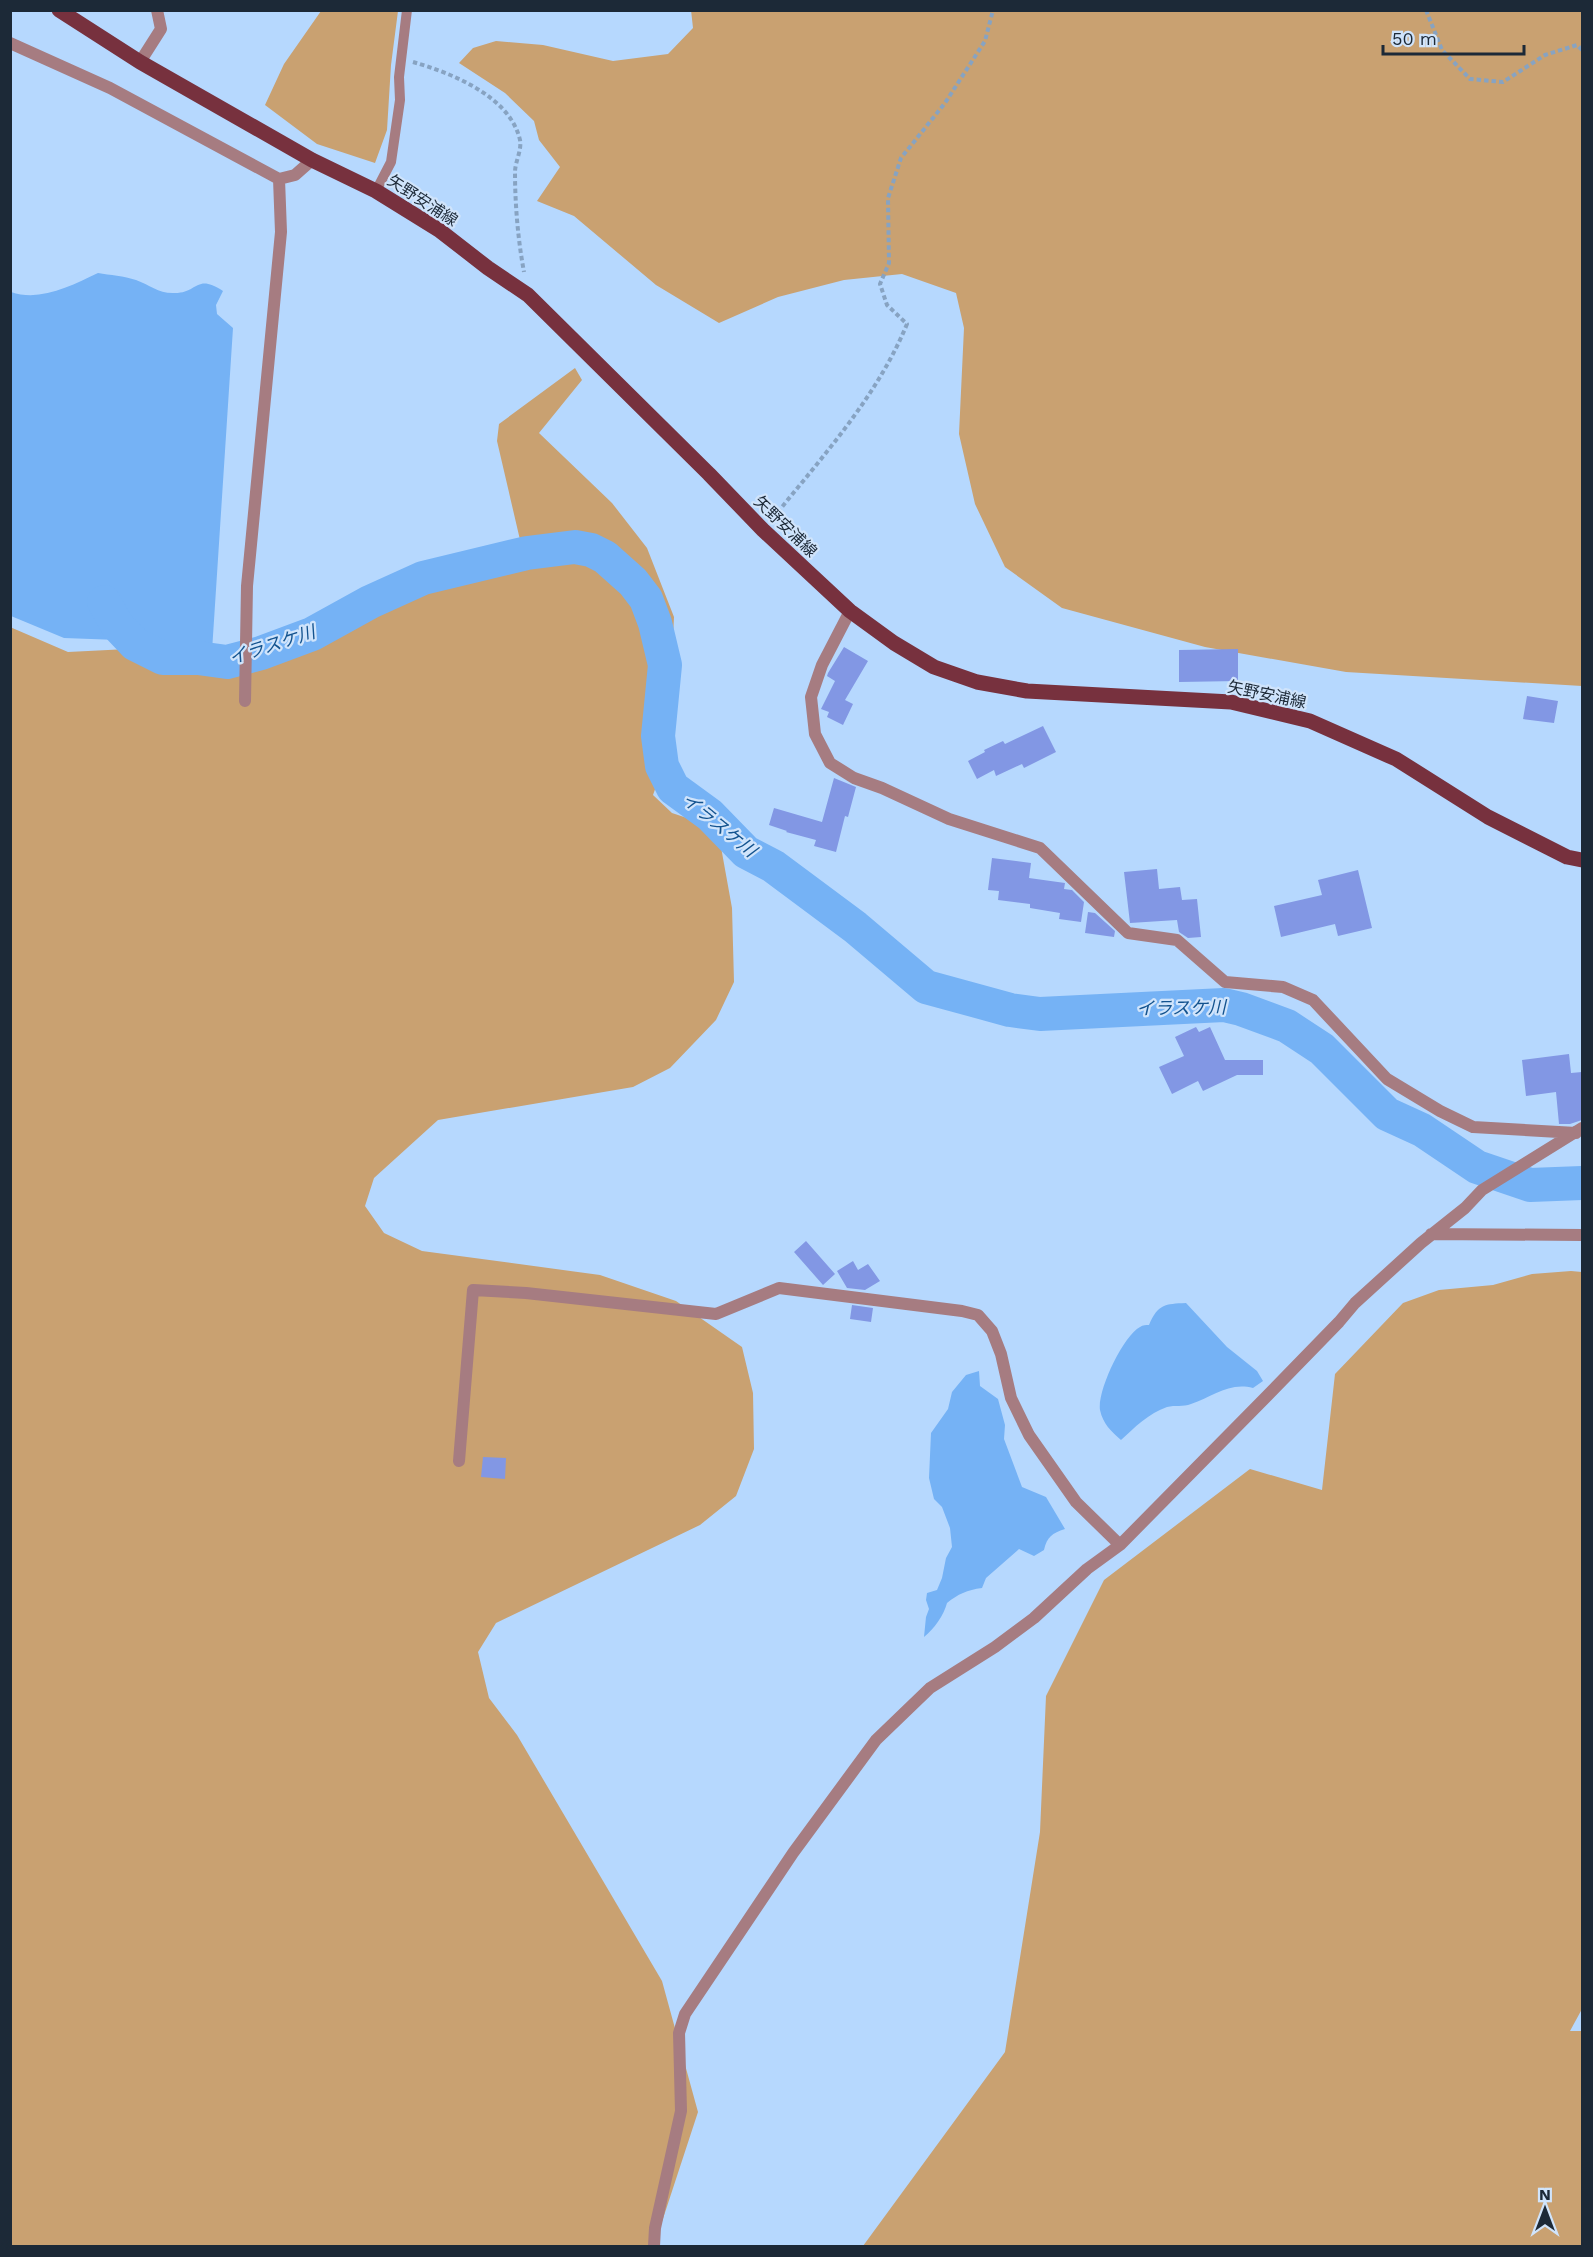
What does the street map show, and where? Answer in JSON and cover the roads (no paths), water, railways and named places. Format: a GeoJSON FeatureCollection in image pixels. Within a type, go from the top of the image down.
{"type":"FeatureCollection","features":[{"type":"Feature","properties":{"kind":"main road","name":"矢野安浦線"},"geometry":{"type":"LineString","coordinates":[[59,10],[140,62],[312,160],[376,191],[439,230],[528,295],[763,530],[850,611],[894,643],[934,667],[977,682],[1027,691],[1231,702],[1310,721],[1396,759],[1488,817],[1568,857],[1582,860]]}},
{"type":"Feature","properties":{"kind":"street"},"geometry":{"type":"LineString","coordinates":[[140,62],[160,29],[157,10]]}},
{"type":"Feature","properties":{"kind":"street"},"geometry":{"type":"LineString","coordinates":[[10,43],[110,88],[279,179],[295,175],[312,160]]}},
{"type":"Feature","properties":{"kind":"street"},"geometry":{"type":"LineString","coordinates":[[245,701],[247,586],[281,232],[279,179]]}},
{"type":"Feature","properties":{"kind":"street"},"geometry":{"type":"LineString","coordinates":[[850,611],[822,665],[811,697],[815,734],[830,763],[854,778],[882,788],[949,819],[1040,848],[1128,933],[1177,940],[1225,982],[1283,987],[1313,1000],[1387,1079],[1440,1111],[1473,1127],[1579,1130]]}},
{"type":"Feature","properties":{"kind":"street"},"geometry":{"type":"LineString","coordinates":[[654,2247],[681,2111],[682,2079],[679,2033],[685,2014],[694,1997],[793,1853],[876,1740],[930,1688],[995,1647],[1034,1618],[1087,1569],[1120,1545],[1299,1364],[1355,1303],[1431,1234],[1465,1208],[1482,1190],[1579,1130]]}},
{"type":"Feature","properties":{"kind":"street"},"geometry":{"type":"LineString","coordinates":[[1431,1234],[1582,1235]]}},
{"type":"Feature","properties":{"kind":"street"},"geometry":{"type":"LineString","coordinates":[[459,1461],[473,1290],[526,1293],[716,1314],[779,1288],[962,1311],[978,1315],[992,1331],[1001,1354],[1011,1398],[1029,1435],[1076,1502],[1120,1545]]}},
{"type":"Feature","properties":{"kind":"lane"},"geometry":{"type":"LineString","coordinates":[[376,191],[391,162],[400,100],[401,58],[407,10]]}},
{"type":"Feature","properties":{"kind":"water"},"geometry":{"type":"Polygon","coordinates":[[[98,273],[131,279],[169,293],[183,292],[202,284],[214,286],[223,291],[216,305],[217,314],[233,328],[212,651],[169,647],[145,641],[64,638],[11,616],[11,292],[22,295],[44,294],[98,273]]]}},
{"type":"Feature","properties":{"kind":"water"},"geometry":{"type":"Polygon","coordinates":[[[1186,1303],[1227,1347],[1257,1371],[1263,1381],[1253,1388],[1236,1387],[1191,1404],[1170,1406],[1160,1410],[1142,1421],[1121,1440],[1105,1423],[1100,1410],[1100,1401],[1112,1365],[1133,1332],[1141,1326],[1149,1325],[1159,1309],[1167,1305],[1186,1303]]]}},
{"type":"Feature","properties":{"kind":"water"},"geometry":{"type":"Polygon","coordinates":[[[979,1371],[980,1386],[998,1399],[1005,1425],[1004,1439],[1022,1487],[1046,1497],[1065,1529],[1051,1536],[1044,1550],[1034,1556],[1019,1549],[986,1578],[982,1588],[967,1591],[947,1603],[938,1622],[924,1637],[929,1609],[926,1600],[927,1593],[937,1590],[946,1558],[952,1547],[950,1528],[942,1507],[934,1499],[929,1478],[931,1433],[948,1409],[952,1392],[966,1375],[979,1371]]]}},
{"type":"Feature","properties":{"kind":"waterway","name":"イラスケ川"},"geometry":{"type":"LineString","coordinates":[[104,602],[117,625],[135,644],[163,658],[198,658],[227,662],[261,653],[312,634],[370,602],[423,578],[527,553],[575,547],[591,550],[605,557],[633,582],[646,599],[655,623],[665,665],[658,736],[662,766],[673,788],[710,815],[746,852],[773,866],[855,927],[926,987],[1010,1010],[1040,1014],[1224,1005],[1241,1009],[1287,1026],[1322,1049],[1387,1114],[1422,1130],[1477,1167],[1530,1185],[1582,1183]]}}]}
